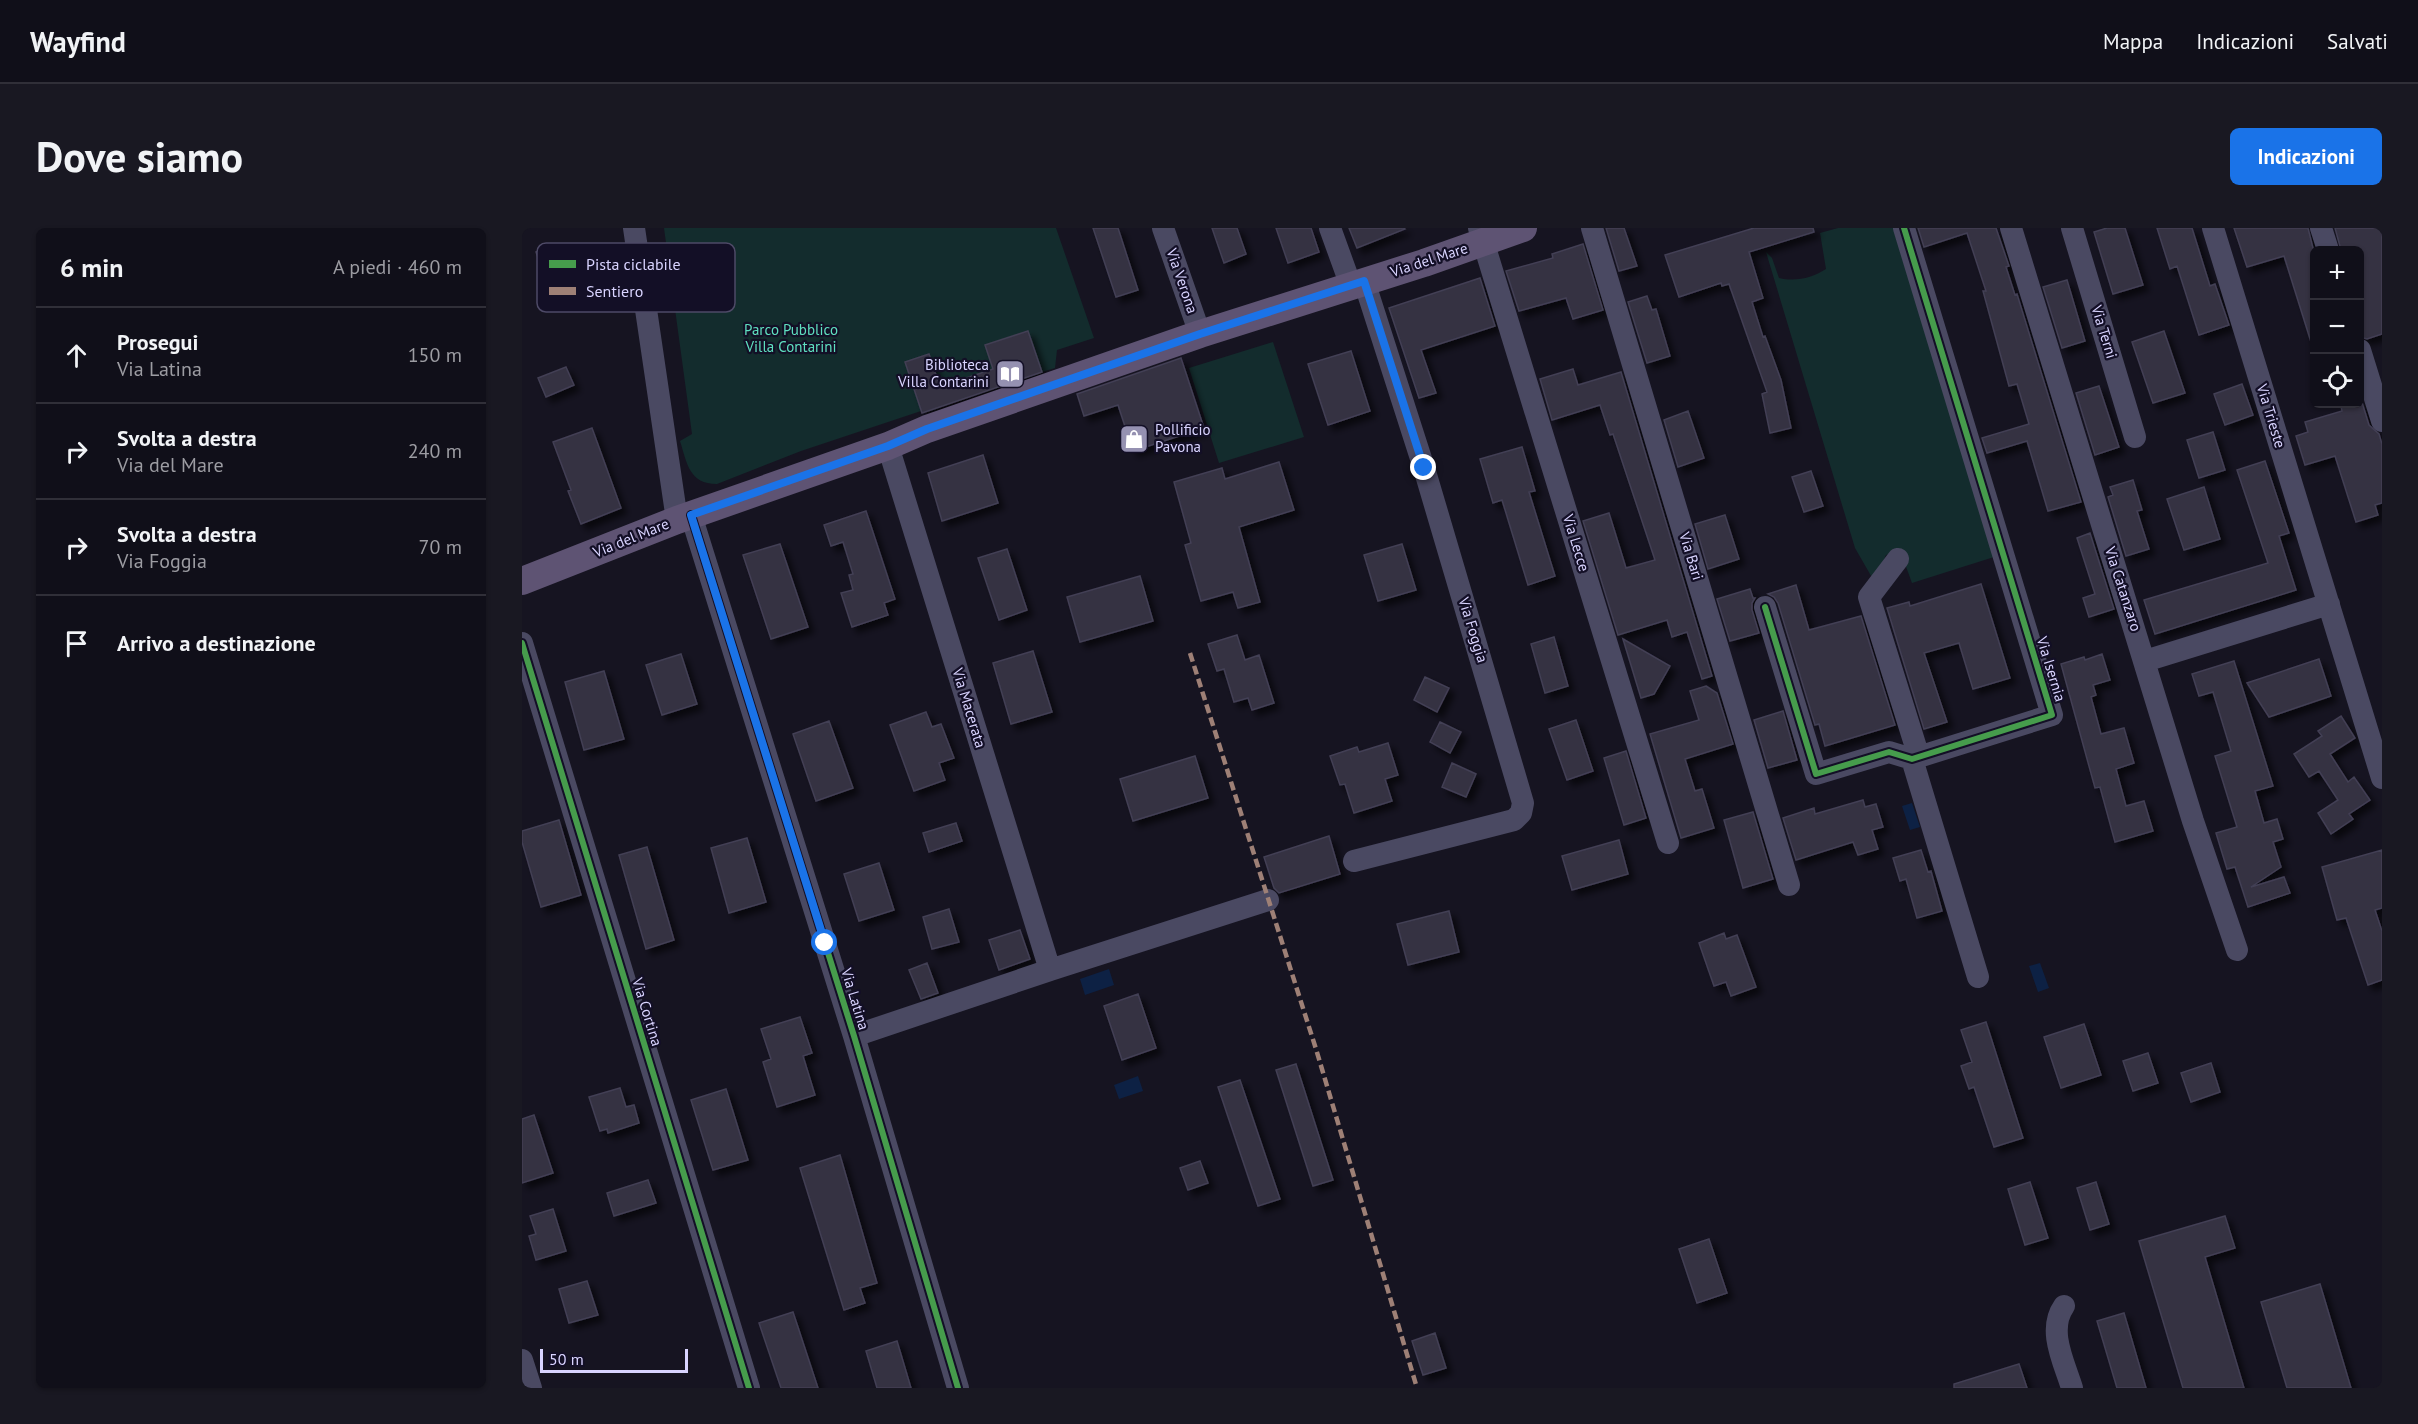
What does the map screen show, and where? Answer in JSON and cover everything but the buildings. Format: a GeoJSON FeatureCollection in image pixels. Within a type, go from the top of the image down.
{"type":"FeatureCollection","features":[{"type":"Feature","properties":{"kind":"main road","name":"Via del Mare"},"geometry":{"type":"LineString","coordinates":[[522,581],[684,518],[888,446],[927,429],[1200,334],[1357,284],[1481,235],[1523,228]]}},
{"type":"Feature","properties":{"kind":"street","name":"Via Latina"},"geometry":{"type":"LineString","coordinates":[[634,228],[637,243]]}},
{"type":"Feature","properties":{"kind":"street","name":"Via Verona"},"geometry":{"type":"LineString","coordinates":[[1163,228],[1200,334]]}},
{"type":"Feature","properties":{"kind":"street","name":"Via Foggia"},"geometry":{"type":"LineString","coordinates":[[1330,228],[1357,284],[1421,457],[1523,803],[1521,813],[1514,820],[1354,861]]}},
{"type":"Feature","properties":{"kind":"street","name":"Via Bari"},"geometry":{"type":"LineString","coordinates":[[1592,228],[1789,885]]}},
{"type":"Feature","properties":{"kind":"street","name":"Via Isernia"},"geometry":{"type":"LineString","coordinates":[[1765,607],[1816,774],[1889,752],[1916,758],[2052,715],[1904,228]]}},
{"type":"Feature","properties":{"kind":"street","name":"Via Catanzaro"},"geometry":{"type":"LineString","coordinates":[[2011,228],[2196,831],[2237,950]]}},
{"type":"Feature","properties":{"kind":"street","name":"Via Terni"},"geometry":{"type":"LineString","coordinates":[[2072,228],[2135,437]]}},
{"type":"Feature","properties":{"kind":"street","name":"Via Trieste"},"geometry":{"type":"LineString","coordinates":[[2213,228],[2382,778]]}},
{"type":"Feature","properties":{"kind":"street"},"geometry":{"type":"LineString","coordinates":[[2321,228],[2327,246]]}},
{"type":"Feature","properties":{"kind":"street","name":"Via Lecce"},"geometry":{"type":"LineString","coordinates":[[1481,235],[1668,843]]}},
{"type":"Feature","properties":{"kind":"street","name":"Via Latina"},"geometry":{"type":"LineString","coordinates":[[648,312],[684,518],[854,1036],[958,1388]]}},
{"type":"Feature","properties":{"kind":"street"},"geometry":{"type":"LineString","coordinates":[[2361,354],[2382,421]]}},
{"type":"Feature","properties":{"kind":"street","name":"Via Macerata"},"geometry":{"type":"LineString","coordinates":[[888,446],[1050,970]]}},
{"type":"Feature","properties":{"kind":"street"},"geometry":{"type":"LineString","coordinates":[[1898,559],[1869,597],[1978,977]]}},
{"type":"Feature","properties":{"kind":"street"},"geometry":{"type":"LineString","coordinates":[[2145,661],[2329,604]]}},
{"type":"Feature","properties":{"kind":"street","name":"Via Cortina"},"geometry":{"type":"LineString","coordinates":[[522,643],[749,1388]]}},
{"type":"Feature","properties":{"kind":"street"},"geometry":{"type":"LineString","coordinates":[[854,1036],[1268,900]]}},
{"type":"Feature","properties":{"kind":"street"},"geometry":{"type":"LineString","coordinates":[[2064,1306],[2057,1317],[2056,1335],[2072,1388]]}},
{"type":"Feature","properties":{"kind":"street"},"geometry":{"type":"LineString","coordinates":[[522,1360],[531,1388]]}},
{"type":"Feature","properties":{"kind":"green space","name":"Parco Pubblico Villa Contarini"},"geometry":{"type":"Polygon","coordinates":[[[664,228],[1056,228],[1094,338],[1057,350],[1055,368],[1042,372],[1028,331],[985,345],[993,369],[940,387],[929,354],[905,362],[921,411],[801,451],[717,484],[708,483],[700,480],[691,471],[680,441],[692,434],[675,312],[735,312],[735,243],[666,243],[664,228]]]}},
{"type":"Feature","properties":{"kind":"green space"},"geometry":{"type":"Polygon","coordinates":[[[1838,228],[1893,228],[1994,557],[1912,583],[1900,550],[1886,555],[1874,581],[1855,548],[1766,252],[1772,258],[1779,278],[1792,280],[1815,275],[1826,269],[1820,233],[1838,228]]]}},
{"type":"Feature","properties":{"kind":"green space"},"geometry":{"type":"Polygon","coordinates":[[[1273,342],[1304,437],[1219,463],[1189,368],[1273,342]]]}},
{"type":"Feature","properties":{"kind":"water"},"geometry":{"type":"Polygon","coordinates":[[[1912,803],[1920,827],[1910,830],[1902,806],[1912,803]]]}},
{"type":"Feature","properties":{"kind":"water"},"geometry":{"type":"Polygon","coordinates":[[[2040,963],[2049,988],[2038,992],[2029,966],[2040,963]]]}},
{"type":"Feature","properties":{"kind":"water"},"geometry":{"type":"Polygon","coordinates":[[[1109,969],[1114,985],[1085,995],[1080,979],[1109,969]]]}},
{"type":"Feature","properties":{"kind":"water"},"geometry":{"type":"Polygon","coordinates":[[[1138,1076],[1143,1091],[1119,1099],[1114,1085],[1138,1076]]]}},
{"type":"Feature","properties":{"kind":"marked path"},"geometry":{"type":"LineString","coordinates":[[1190,653],[1316,1049],[1417,1388]]}},
{"type":"Feature","properties":{"kind":"cycle path"},"geometry":{"type":"LineString","coordinates":[[1765,607],[1816,774],[1889,752],[1912,759],[2052,715],[1904,228]]}},
{"type":"Feature","properties":{"kind":"cycle path"},"geometry":{"type":"LineString","coordinates":[[691,515],[854,1036],[958,1388]]}},
{"type":"Feature","properties":{"kind":"cycle path"},"geometry":{"type":"LineString","coordinates":[[522,643],[749,1388]]}},
{"type":"Feature","properties":{"kind":"place","name":"Biblioteca Villa Contarini"},"geometry":{"type":"Point","coordinates":[1010,374]}},
{"type":"Feature","properties":{"kind":"place","name":"Pollificio Pavona"},"geometry":{"type":"Point","coordinates":[1134,439]}},
{"type":"Feature","properties":{"kind":"route"},"geometry":{"type":"LineString","coordinates":[[825,943],[691,515],[888,446],[927,429],[1200,334],[1364,281],[1424,468]]}}]}
